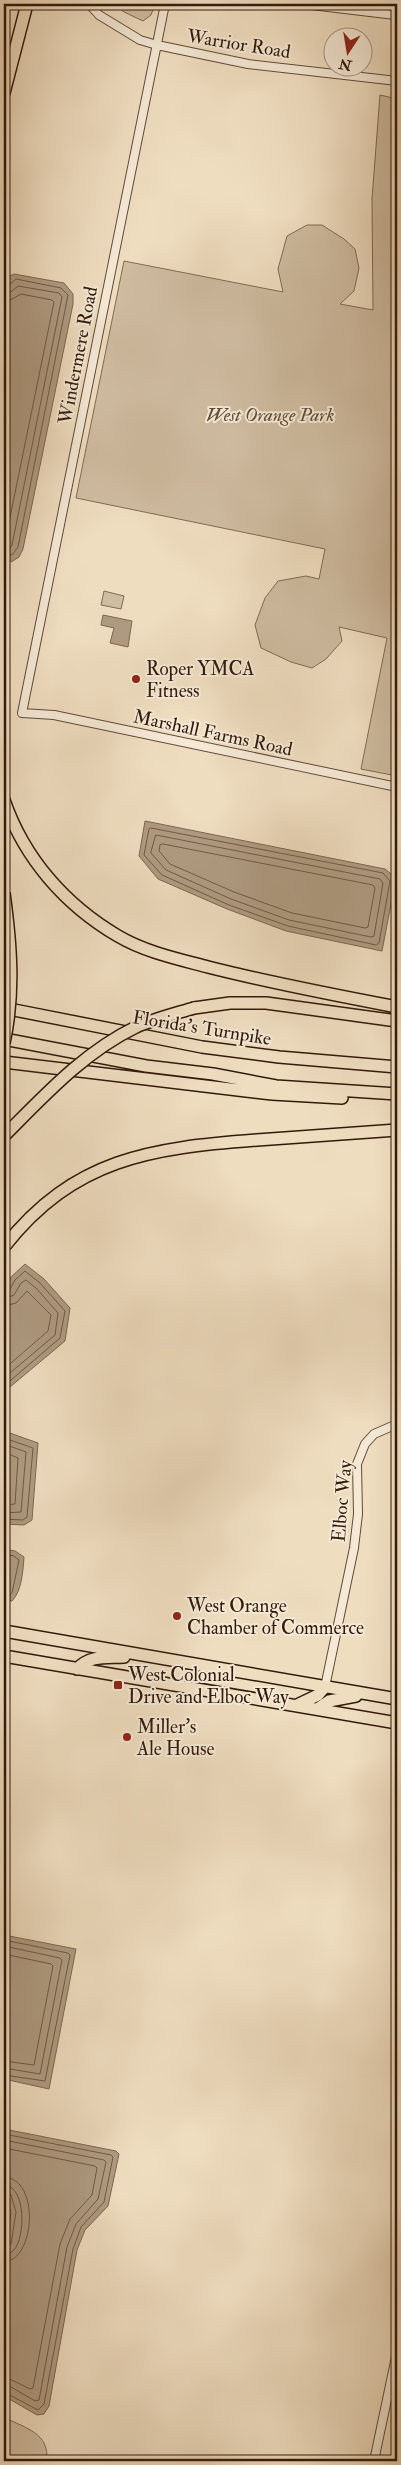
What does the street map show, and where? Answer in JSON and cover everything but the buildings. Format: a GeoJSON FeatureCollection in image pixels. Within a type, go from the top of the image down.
{"type":"FeatureCollection","features":[{"type":"Feature","properties":{"kind":"highway"},"geometry":{"type":"LineString","coordinates":[[4,93],[27,4]]}},
{"type":"Feature","properties":{"kind":"highway"},"geometry":{"type":"LineString","coordinates":[[4,800],[12,824],[32,859],[52,882],[88,916],[120,937],[165,955],[218,969],[397,1007]]}},
{"type":"Feature","properties":{"kind":"highway"},"geometry":{"type":"LineString","coordinates":[[4,893],[12,974],[11,1001],[4,1043]]}},
{"type":"Feature","properties":{"kind":"highway"},"geometry":{"type":"LineString","coordinates":[[4,1136],[50,1090],[104,1046],[136,1027],[194,1008],[230,1003],[266,1003],[397,1021]]}},
{"type":"Feature","properties":{"kind":"highway","name":"Florida's Turnpike"},"geometry":{"type":"LineString","coordinates":[[4,1008],[202,1047],[279,1057],[397,1067]]}},
{"type":"Feature","properties":{"kind":"highway"},"geometry":{"type":"LineString","coordinates":[[4,1038],[146,1066],[213,1074],[276,1086],[397,1095]]}},
{"type":"Feature","properties":{"kind":"highway"},"geometry":{"type":"LineString","coordinates":[[4,1062],[272,1094],[322,1098],[397,1095]]}},
{"type":"Feature","properties":{"kind":"highway"},"geometry":{"type":"LineString","coordinates":[[4,1247],[44,1203],[87,1175],[142,1154],[208,1144],[397,1130]]}},
{"type":"Feature","properties":{"kind":"highway"},"geometry":{"type":"LineString","coordinates":[[4,1630],[397,1698]]}},
{"type":"Feature","properties":{"kind":"highway"},"geometry":{"type":"LineString","coordinates":[[4,1656],[397,1723]]}},
{"type":"Feature","properties":{"kind":"highway"},"geometry":{"type":"LineString","coordinates":[[77,1669],[84,1661],[91,1658],[148,1656]]}},
{"type":"Feature","properties":{"kind":"highway"},"geometry":{"type":"LineString","coordinates":[[297,1705],[318,1695],[325,1686]]}},
{"type":"Feature","properties":{"kind":"highway"},"geometry":{"type":"LineString","coordinates":[[317,1709],[329,1701],[340,1698],[375,1695]]}},
{"type":"Feature","properties":{"kind":"street","name":"Warrior Road"},"geometry":{"type":"LineString","coordinates":[[89,4],[99,15],[140,40],[157,46],[248,64],[397,80]]}},
{"type":"Feature","properties":{"kind":"street","name":"Windermere Road"},"geometry":{"type":"LineString","coordinates":[[22,713],[165,4]]}},
{"type":"Feature","properties":{"kind":"street"},"geometry":{"type":"LineString","coordinates":[[303,4],[395,16],[397,13]]}},
{"type":"Feature","properties":{"kind":"street","name":"Marshall Farms Road"},"geometry":{"type":"LineString","coordinates":[[22,713],[54,716],[397,787]]}},
{"type":"Feature","properties":{"kind":"street","name":"Elboc Way"},"geometry":{"type":"LineString","coordinates":[[325,1686],[354,1548],[358,1514],[357,1464],[365,1444],[374,1434],[397,1424]]}},
{"type":"Feature","properties":{"kind":"street"},"geometry":{"type":"LineString","coordinates":[[374,2461],[397,2352]]}},
{"type":"Feature","properties":{"kind":"green space"},"geometry":{"type":"Polygon","coordinates":[[[114,4],[155,4],[151,15],[143,21],[124,12],[114,4]]]}},
{"type":"Feature","properties":{"kind":"green space","name":"West Orange Park"},"geometry":{"type":"Polygon","coordinates":[[[380,95],[397,99],[397,294],[393,314],[397,315],[397,776],[361,769],[387,638],[339,627],[342,641],[326,659],[312,668],[291,662],[261,648],[255,625],[265,598],[278,581],[306,576],[319,579],[325,549],[76,498],[124,261],[283,292],[278,269],[287,236],[307,225],[322,225],[344,239],[355,249],[359,268],[354,291],[340,304],[373,310],[372,199],[380,95]]]}},
{"type":"Feature","properties":{"kind":"green space"},"geometry":{"type":"Polygon","coordinates":[[[104,591],[124,596],[121,609],[101,605],[104,591]]]}},
{"type":"Feature","properties":{"kind":"green space"},"geometry":{"type":"Polygon","coordinates":[[[4,2417],[40,2437],[47,2451],[47,2461],[4,2461],[4,2417]]]}},
{"type":"Feature","properties":{"kind":"water"},"geometry":{"type":"Polygon","coordinates":[[[14,274],[64,283],[73,294],[73,304],[23,549],[19,557],[11,562],[4,556],[4,286],[8,277],[14,274]]]}},
{"type":"Feature","properties":{"kind":"water"},"geometry":{"type":"Polygon","coordinates":[[[103,615],[132,621],[128,647],[110,643],[114,628],[101,625],[103,615]]]}},
{"type":"Feature","properties":{"kind":"water"},"geometry":{"type":"Polygon","coordinates":[[[145,821],[385,869],[396,878],[382,951],[286,931],[227,909],[158,879],[139,856],[145,821]]]}},
{"type":"Feature","properties":{"kind":"water"},"geometry":{"type":"Polygon","coordinates":[[[25,1264],[44,1279],[70,1308],[65,1341],[4,1392],[4,1292],[11,1277],[25,1264]]]}},
{"type":"Feature","properties":{"kind":"water"},"geometry":{"type":"Polygon","coordinates":[[[7,1432],[38,1443],[32,1520],[24,1525],[4,1524],[4,1435],[7,1432]]]}},
{"type":"Feature","properties":{"kind":"water"},"geometry":{"type":"Polygon","coordinates":[[[4,1549],[15,1551],[24,1557],[20,1586],[12,1601],[4,1601],[4,1549]]]}},
{"type":"Feature","properties":{"kind":"water"},"geometry":{"type":"Polygon","coordinates":[[[4,1935],[76,1949],[49,2089],[4,2079],[4,1935]]]}},
{"type":"Feature","properties":{"kind":"water"},"geometry":{"type":"Polygon","coordinates":[[[4,2129],[116,2151],[119,2154],[108,2206],[85,2230],[77,2250],[49,2406],[44,2414],[37,2415],[4,2396],[4,2257],[11,2212],[4,2194],[4,2129]]]}},
{"type":"Feature","properties":{"kind":"place","name":"Roper YMCA Fitness"},"geometry":{"type":"Point","coordinates":[136,679]}},
{"type":"Feature","properties":{"kind":"place","name":"West Orange Chamber of Commerce"},"geometry":{"type":"Point","coordinates":[177,1616]}},
{"type":"Feature","properties":{"kind":"place","name":"West Colonial Drive and Elboc Way"},"geometry":{"type":"Point","coordinates":[118,1685]}},
{"type":"Feature","properties":{"kind":"place","name":"Miller's Ale House"},"geometry":{"type":"Point","coordinates":[127,1737]}}]}
